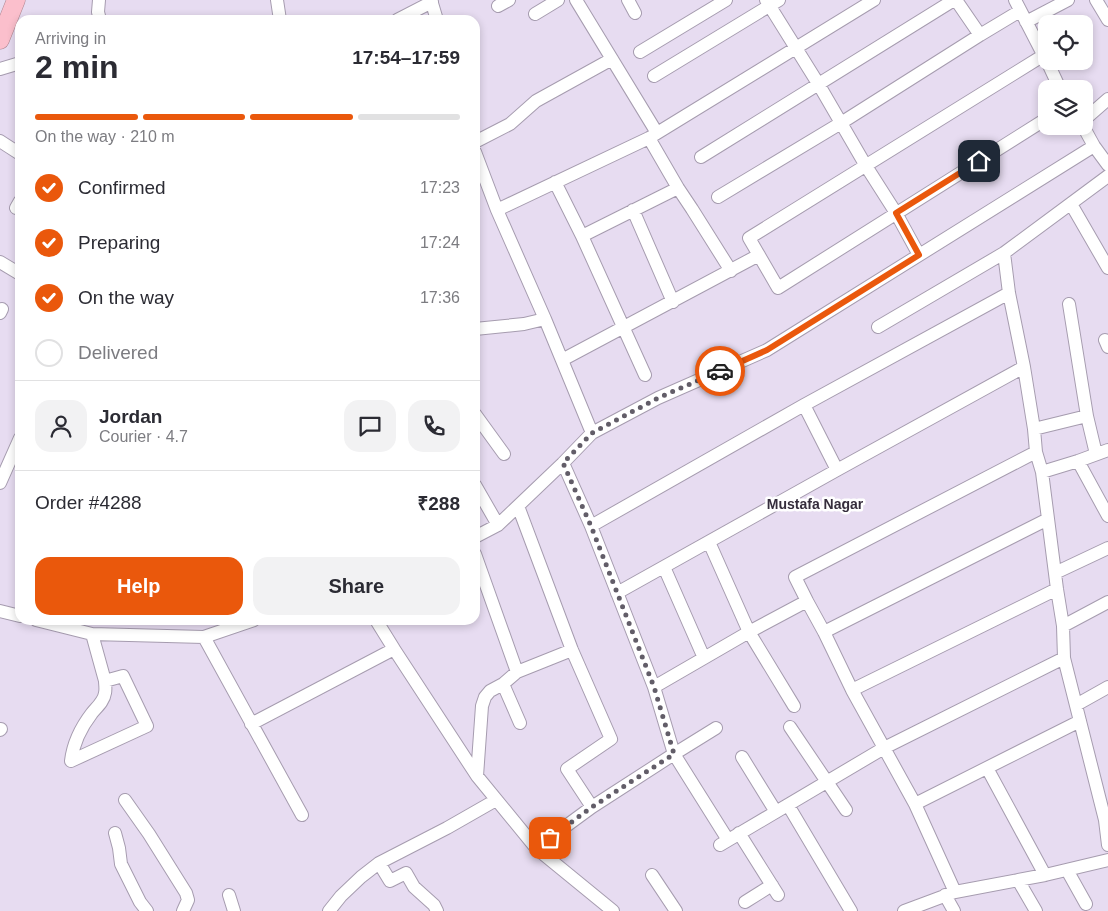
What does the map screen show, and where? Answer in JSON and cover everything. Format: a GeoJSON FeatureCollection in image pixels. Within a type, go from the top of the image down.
{"type":"FeatureCollection","features":[{"type":"Feature","properties":{"kind":"highway"},"geometry":{"type":"LineString","coordinates":[[0,40],[16,0]]}},
{"type":"Feature","properties":{"kind":"street"},"geometry":{"type":"LineString","coordinates":[[99,15],[100,0]]}},
{"type":"Feature","properties":{"kind":"street"},"geometry":{"type":"LineString","coordinates":[[277,0],[279,15]]}},
{"type":"Feature","properties":{"kind":"street"},"geometry":{"type":"LineString","coordinates":[[535,14],[558,0]]}},
{"type":"Feature","properties":{"kind":"street"},"geometry":{"type":"LineString","coordinates":[[576,0],[612,59],[678,188],[730,271]]}},
{"type":"Feature","properties":{"kind":"street"},"geometry":{"type":"LineString","coordinates":[[628,0],[636,13]]}},
{"type":"Feature","properties":{"kind":"street"},"geometry":{"type":"LineString","coordinates":[[640,52],[726,0]]}},
{"type":"Feature","properties":{"kind":"street"},"geometry":{"type":"LineString","coordinates":[[497,210],[653,136],[874,0]]}},
{"type":"Feature","properties":{"kind":"street"},"geometry":{"type":"LineString","coordinates":[[701,157],[955,0],[980,35]]}},
{"type":"Feature","properties":{"kind":"street"},"geometry":{"type":"LineString","coordinates":[[718,197],[1021,11],[1068,0]]}},
{"type":"Feature","properties":{"kind":"street"},"geometry":{"type":"LineString","coordinates":[[1096,0],[1108,20]]}},
{"type":"Feature","properties":{"kind":"street"},"geometry":{"type":"LineString","coordinates":[[406,15],[432,1],[436,15]]}},
{"type":"Feature","properties":{"kind":"street"},"geometry":{"type":"LineString","coordinates":[[654,76],[771,2],[795,48],[896,213],[919,255]]}},
{"type":"Feature","properties":{"kind":"street"},"geometry":{"type":"LineString","coordinates":[[1021,11],[1038,44]]}},
{"type":"Feature","properties":{"kind":"street"},"geometry":{"type":"LineString","coordinates":[[480,139],[510,124],[536,101],[612,59]]}},
{"type":"Feature","properties":{"kind":"street"},"geometry":{"type":"LineString","coordinates":[[0,69],[15,64]]}},
{"type":"Feature","properties":{"kind":"street"},"geometry":{"type":"LineString","coordinates":[[1038,64],[749,238],[778,288],[1038,124]]}},
{"type":"Feature","properties":{"kind":"street"},"geometry":{"type":"LineString","coordinates":[[1093,112],[1108,99]]}},
{"type":"Feature","properties":{"kind":"street"},"geometry":{"type":"LineString","coordinates":[[1088,135],[1108,165]]}},
{"type":"Feature","properties":{"kind":"street"},"geometry":{"type":"LineString","coordinates":[[0,141],[15,148]]}},
{"type":"Feature","properties":{"kind":"street"},"geometry":{"type":"LineString","coordinates":[[480,534],[498,525],[592,433],[658,398],[767,350],[1094,146]]}},
{"type":"Feature","properties":{"kind":"street"},"geometry":{"type":"LineString","coordinates":[[480,170],[592,433]]}},
{"type":"Feature","properties":{"kind":"street"},"geometry":{"type":"LineString","coordinates":[[878,326],[1004,253],[1108,176]]}},
{"type":"Feature","properties":{"kind":"street"},"geometry":{"type":"LineString","coordinates":[[556,182],[645,375]]}},
{"type":"Feature","properties":{"kind":"street"},"geometry":{"type":"LineString","coordinates":[[582,236],[678,188]]}},
{"type":"Feature","properties":{"kind":"street"},"geometry":{"type":"LineString","coordinates":[[1071,204],[1108,268]]}},
{"type":"Feature","properties":{"kind":"street"},"geometry":{"type":"LineString","coordinates":[[633,210],[672,302]]}},
{"type":"Feature","properties":{"kind":"street"},"geometry":{"type":"LineString","coordinates":[[1004,253],[1009,293],[1034,429],[1036,452],[1042,472],[1063,626],[1064,658],[1106,819],[1108,845]]}},
{"type":"Feature","properties":{"kind":"street"},"geometry":{"type":"LineString","coordinates":[[562,360],[759,255]]}},
{"type":"Feature","properties":{"kind":"street"},"geometry":{"type":"LineString","coordinates":[[0,262],[15,271]]}},
{"type":"Feature","properties":{"kind":"street"},"geometry":{"type":"LineString","coordinates":[[591,526],[804,405],[1009,293]]}},
{"type":"Feature","properties":{"kind":"street"},"geometry":{"type":"LineString","coordinates":[[1042,472],[1102,452],[1087,416],[1069,304]]}},
{"type":"Feature","properties":{"kind":"street"},"geometry":{"type":"LineString","coordinates":[[480,328],[524,324],[545,319]]}},
{"type":"Feature","properties":{"kind":"street"},"geometry":{"type":"LineString","coordinates":[[617,593],[1024,367]]}},
{"type":"Feature","properties":{"kind":"street"},"geometry":{"type":"LineString","coordinates":[[804,405],[836,470]]}},
{"type":"Feature","properties":{"kind":"street"},"geometry":{"type":"LineString","coordinates":[[1034,429],[1087,416]]}},
{"type":"Feature","properties":{"kind":"street"},"geometry":{"type":"LineString","coordinates":[[480,421],[504,454]]}},
{"type":"Feature","properties":{"kind":"street"},"geometry":{"type":"LineString","coordinates":[[954,911],[950,894],[915,804],[852,690],[795,577],[1036,452]]}},
{"type":"Feature","properties":{"kind":"street"},"geometry":{"type":"LineString","coordinates":[[1078,461],[1108,516]]}},
{"type":"Feature","properties":{"kind":"street"},"geometry":{"type":"LineString","coordinates":[[0,483],[15,462]]}},
{"type":"Feature","properties":{"kind":"street"},"geometry":{"type":"LineString","coordinates":[[563,463],[591,526],[654,687],[674,754],[729,839],[775,890],[745,902]]}},
{"type":"Feature","properties":{"kind":"street"},"geometry":{"type":"LineString","coordinates":[[480,494],[498,525]]}},
{"type":"Feature","properties":{"kind":"street"},"geometry":{"type":"LineString","coordinates":[[518,506],[572,650],[612,739],[567,768],[592,807]]}},
{"type":"Feature","properties":{"kind":"street"},"geometry":{"type":"LineString","coordinates":[[824,632],[1048,519]]}},
{"type":"Feature","properties":{"kind":"street"},"geometry":{"type":"LineString","coordinates":[[709,542],[749,632],[794,706]]}},
{"type":"Feature","properties":{"kind":"street"},"geometry":{"type":"LineString","coordinates":[[1055,573],[1108,548]]}},
{"type":"Feature","properties":{"kind":"street"},"geometry":{"type":"LineString","coordinates":[[664,567],[704,658]]}},
{"type":"Feature","properties":{"kind":"street"},"geometry":{"type":"LineString","coordinates":[[480,568],[516,672]]}},
{"type":"Feature","properties":{"kind":"street"},"geometry":{"type":"LineString","coordinates":[[852,690],[1057,589]]}},
{"type":"Feature","properties":{"kind":"street"},"geometry":{"type":"LineString","coordinates":[[654,687],[807,601]]}},
{"type":"Feature","properties":{"kind":"street"},"geometry":{"type":"LineString","coordinates":[[1063,626],[1108,602]]}},
{"type":"Feature","properties":{"kind":"street"},"geometry":{"type":"LineString","coordinates":[[0,611],[15,615]]}},
{"type":"Feature","properties":{"kind":"street"},"geometry":{"type":"LineString","coordinates":[[56,625],[92,634],[204,637],[239,625]]}},
{"type":"Feature","properties":{"kind":"street"},"geometry":{"type":"LineString","coordinates":[[379,625],[477,776],[496,800],[536,848],[613,911]]}},
{"type":"Feature","properties":{"kind":"street"},"geometry":{"type":"LineString","coordinates":[[92,634],[105,681],[105,694],[76,740],[72,750],[72,761],[147,726],[123,676],[105,681]]}},
{"type":"Feature","properties":{"kind":"street"},"geometry":{"type":"LineString","coordinates":[[204,637],[302,815]]}},
{"type":"Feature","properties":{"kind":"street"},"geometry":{"type":"LineString","coordinates":[[251,724],[394,649]]}},
{"type":"Feature","properties":{"kind":"street"},"geometry":{"type":"LineString","coordinates":[[477,776],[482,706],[490,691],[503,684],[516,672],[572,650]]}},
{"type":"Feature","properties":{"kind":"street"},"geometry":{"type":"LineString","coordinates":[[729,839],[884,748],[1064,658]]}},
{"type":"Feature","properties":{"kind":"street"},"geometry":{"type":"LineString","coordinates":[[503,684],[520,723]]}},
{"type":"Feature","properties":{"kind":"street"},"geometry":{"type":"LineString","coordinates":[[1076,705],[1108,687]]}},
{"type":"Feature","properties":{"kind":"street"},"geometry":{"type":"LineString","coordinates":[[915,804],[1080,721]]}},
{"type":"Feature","properties":{"kind":"street"},"geometry":{"type":"LineString","coordinates":[[790,727],[846,810]]}},
{"type":"Feature","properties":{"kind":"street"},"geometry":{"type":"LineString","coordinates":[[536,848],[592,807],[716,728]]}},
{"type":"Feature","properties":{"kind":"street"},"geometry":{"type":"LineString","coordinates":[[742,757],[776,812]]}},
{"type":"Feature","properties":{"kind":"street"},"geometry":{"type":"LineString","coordinates":[[987,768],[1045,875]]}},
{"type":"Feature","properties":{"kind":"street"},"geometry":{"type":"LineString","coordinates":[[125,800],[186,893],[188,900],[183,911]]}},
{"type":"Feature","properties":{"kind":"street"},"geometry":{"type":"LineString","coordinates":[[329,911],[341,896],[379,863],[496,800]]}},
{"type":"Feature","properties":{"kind":"street"},"geometry":{"type":"LineString","coordinates":[[788,805],[851,911]]}},
{"type":"Feature","properties":{"kind":"street"},"geometry":{"type":"LineString","coordinates":[[115,833],[121,864],[140,902],[147,911]]}},
{"type":"Feature","properties":{"kind":"street"},"geometry":{"type":"LineString","coordinates":[[904,911],[950,894],[1108,860]]}},
{"type":"Feature","properties":{"kind":"street"},"geometry":{"type":"LineString","coordinates":[[379,863],[390,881],[406,873],[414,887],[434,905],[437,911]]}},
{"type":"Feature","properties":{"kind":"street"},"geometry":{"type":"LineString","coordinates":[[1067,870],[1086,904]]}},
{"type":"Feature","properties":{"kind":"street"},"geometry":{"type":"LineString","coordinates":[[652,875],[676,911]]}},
{"type":"Feature","properties":{"kind":"street"},"geometry":{"type":"LineString","coordinates":[[1018,880],[1036,911]]}},
{"type":"Feature","properties":{"kind":"street"},"geometry":{"type":"LineString","coordinates":[[228,895],[234,911]]}},
{"type":"Feature","properties":{"kind":"way so far"},"geometry":{"type":"LineString","coordinates":[[550,838],[592,807],[674,754],[654,687],[591,526],[563,463],[592,433],[658,398],[720,371]]}},
{"type":"Feature","properties":{"kind":"district","name":"Mustafa Nagar"},"geometry":{"type":"Point","coordinates":[815,504]}},
{"type":"Feature","properties":{"kind":"route"},"geometry":{"type":"LineString","coordinates":[[720,371],[767,350],[919,255],[896,213],[979,161]]}}]}
